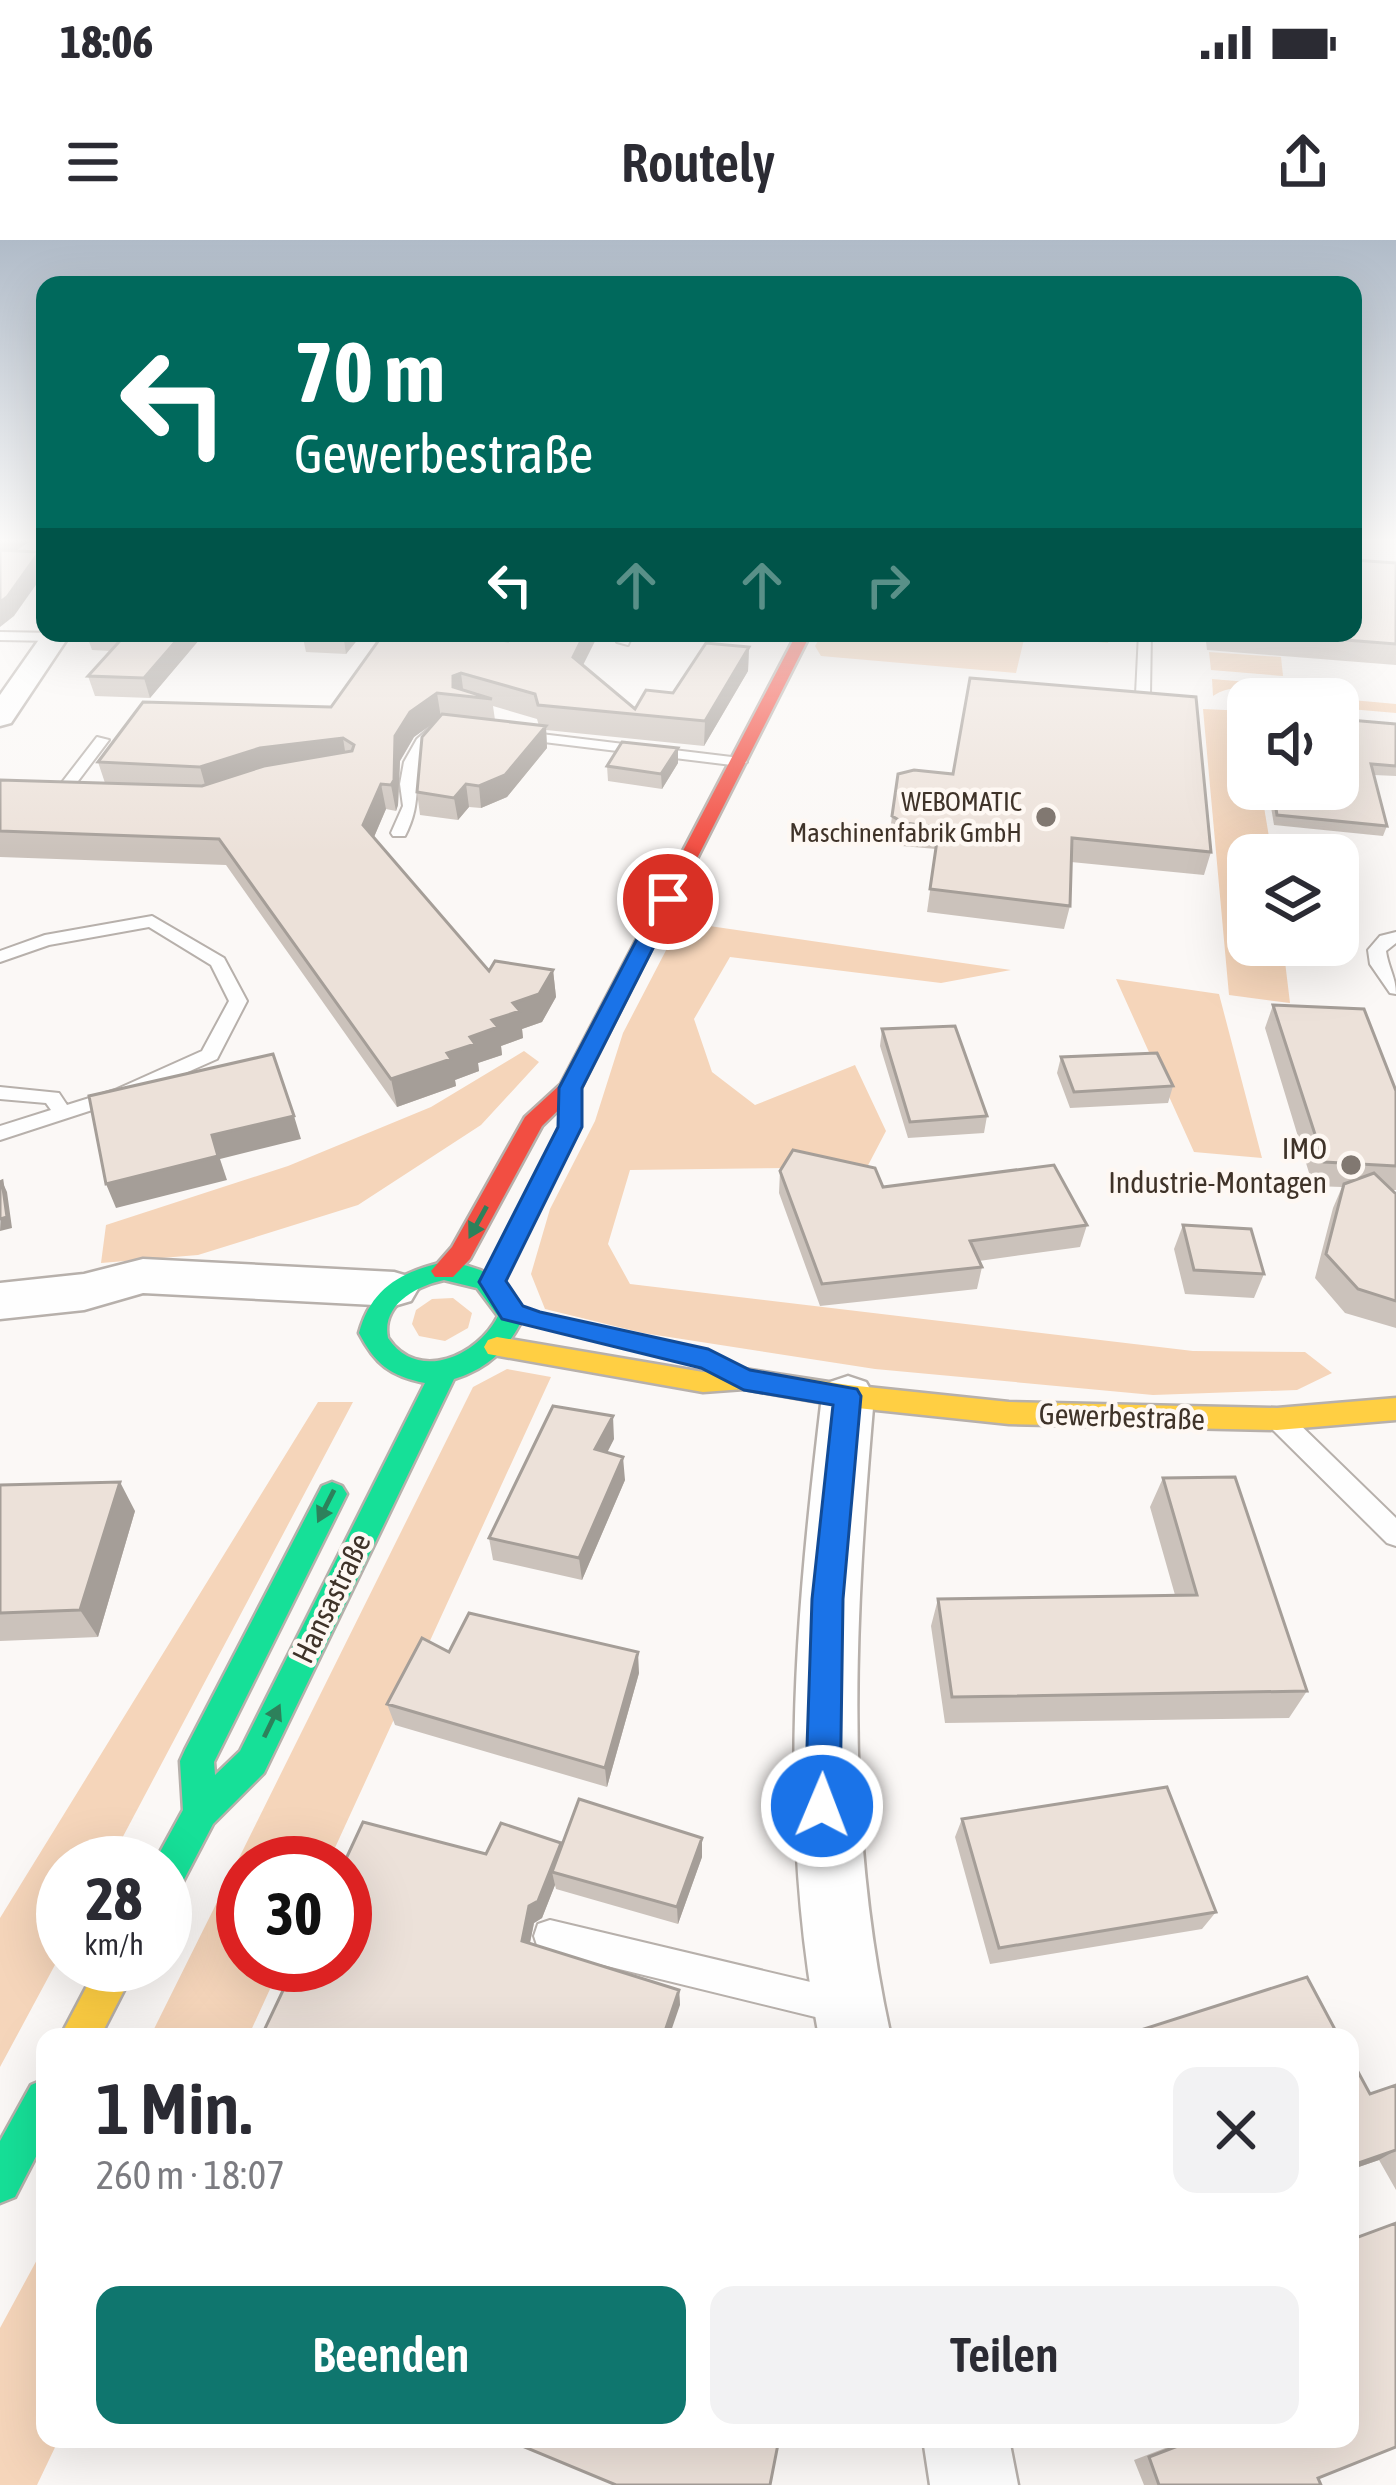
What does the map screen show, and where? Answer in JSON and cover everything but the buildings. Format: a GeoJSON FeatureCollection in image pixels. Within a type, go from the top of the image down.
{"type":"FeatureCollection","features":[{"type":"Feature","properties":{"kind":"street"},"geometry":{"type":"LineString","coordinates":[[0,718],[49,644]]}},
{"type":"Feature","properties":{"kind":"street"},"geometry":{"type":"LineString","coordinates":[[444,1271],[461,1253],[533,1122],[570,1088],[799,644]]}},
{"type":"Feature","properties":{"kind":"street"},"geometry":{"type":"LineString","coordinates":[[570,1088],[570,1127]]}},
{"type":"Feature","properties":{"kind":"street"},"geometry":{"type":"LineString","coordinates":[[0,1301],[84,1292],[143,1276],[394,1289],[444,1271],[496,1272],[508,1301],[524,1317],[497,1347],[464,1367],[444,1372],[385,1360],[325,1318],[133,1303],[84,1292]]}},
{"type":"Feature","properties":{"kind":"street"},"geometry":{"type":"LineString","coordinates":[[385,1360],[381,1302],[394,1289]]}},
{"type":"Feature","properties":{"kind":"street","name":"Gewerbestraße"},"geometry":{"type":"LineString","coordinates":[[622,1340],[708,1359],[744,1379]]}},
{"type":"Feature","properties":{"kind":"street","name":"Gewerbestraße"},"geometry":{"type":"LineString","coordinates":[[497,1347],[703,1382],[744,1379],[848,1396],[1009,1413],[1277,1419],[1396,1409]]}},
{"type":"Feature","properties":{"kind":"street","name":"Hansastraße"},"geometry":{"type":"LineString","coordinates":[[188,1836],[201,1812],[252,1762],[444,1372]]}},
{"type":"Feature","properties":{"kind":"street"},"geometry":{"type":"LineString","coordinates":[[848,1396],[827,1599],[822,1825],[852,2023]]}},
{"type":"Feature","properties":{"kind":"street","name":"Hansastraße"},"geometry":{"type":"LineString","coordinates":[[201,1812],[197,1761],[345,1467]]}},
{"type":"Feature","properties":{"kind":"street"},"geometry":{"type":"LineString","coordinates":[[84,2028],[103,1992]]}},
{"type":"Feature","properties":{"kind":"street"},"geometry":{"type":"LineString","coordinates":[[0,2182],[36,2116]]}},
{"type":"Feature","properties":{"kind":"street"},"geometry":{"type":"LineString","coordinates":[[968,2448],[974,2485]]}},
{"type":"Feature","properties":{"kind":"lane"},"geometry":{"type":"LineString","coordinates":[[1143,694],[1145,644]]}},
{"type":"Feature","properties":{"kind":"lane"},"geometry":{"type":"LineString","coordinates":[[504,717],[554,731],[742,758]]}},
{"type":"Feature","properties":{"kind":"lane"},"geometry":{"type":"LineString","coordinates":[[399,833],[411,806],[404,786],[411,763],[440,726],[463,729]]}},
{"type":"Feature","properties":{"kind":"lane"},"geometry":{"type":"LineString","coordinates":[[509,735],[742,758]]}},
{"type":"Feature","properties":{"kind":"lane"},"geometry":{"type":"LineString","coordinates":[[61,794],[102,740]]}},
{"type":"Feature","properties":{"kind":"lane"},"geometry":{"type":"LineString","coordinates":[[40,793],[82,795]]}},
{"type":"Feature","properties":{"kind":"lane"},"geometry":{"type":"LineString","coordinates":[[0,957],[45,940],[152,921],[218,962],[238,1001],[210,1055],[122,1094],[0,1133]]}},
{"type":"Feature","properties":{"kind":"lane"},"geometry":{"type":"LineString","coordinates":[[1396,937],[1385,940],[1378,950],[1379,964],[1396,988]]}},
{"type":"Feature","properties":{"kind":"lane"},"geometry":{"type":"LineString","coordinates":[[0,1093],[52,1097],[63,1113]]}},
{"type":"Feature","properties":{"kind":"lane"},"geometry":{"type":"LineString","coordinates":[[1277,1419],[1396,1535]]}},
{"type":"Feature","properties":{"kind":"lane"},"geometry":{"type":"LineString","coordinates":[[550,1936],[852,2023]]}},
{"type":"Feature","properties":{"kind":"shaded area"},"geometry":{"type":"Polygon","coordinates":[[[1023,644],[1016,673],[821,656],[815,646],[1023,644]]]}},
{"type":"Feature","properties":{"kind":"shaded area"},"geometry":{"type":"Polygon","coordinates":[[[1209,652],[1281,657],[1283,676],[1211,670],[1209,652]]]}},
{"type":"Feature","properties":{"kind":"shaded area"},"geometry":{"type":"Polygon","coordinates":[[[1212,679],[1227,680],[1227,690],[1213,696],[1212,679]]]}},
{"type":"Feature","properties":{"kind":"shaded area"},"geometry":{"type":"Polygon","coordinates":[[[1359,701],[1396,704],[1396,713],[1359,710],[1359,701]]]}},
{"type":"Feature","properties":{"kind":"shaded area"},"geometry":{"type":"Polygon","coordinates":[[[1203,709],[1227,710],[1227,810],[1264,810],[1268,834],[1227,834],[1227,966],[1286,966],[1290,1003],[1229,995],[1203,709]]]}},
{"type":"Feature","properties":{"kind":"shaded area"},"geometry":{"type":"Polygon","coordinates":[[[689,923],[1011,970],[941,983],[730,957],[694,1019],[712,1072],[755,1105],[855,1065],[886,1131],[864,1173],[791,1168],[630,1170],[608,1244],[630,1284],[1193,1351],[1305,1352],[1332,1373],[1297,1390],[1153,1395],[875,1369],[643,1333],[545,1309],[531,1274],[550,1209],[595,1121],[623,1033],[675,933],[689,923]]]}},
{"type":"Feature","properties":{"kind":"shaded area"},"geometry":{"type":"Polygon","coordinates":[[[1116,979],[1219,994],[1262,1158],[1194,1152],[1116,979]]]}},
{"type":"Feature","properties":{"kind":"shaded area"},"geometry":{"type":"Polygon","coordinates":[[[524,1051],[539,1062],[481,1125],[358,1205],[198,1255],[101,1263],[106,1225],[288,1166],[431,1107],[524,1051]]]}},
{"type":"Feature","properties":{"kind":"shaded area"},"geometry":{"type":"Polygon","coordinates":[[[453,1298],[472,1313],[468,1328],[445,1341],[419,1336],[412,1324],[416,1310],[432,1299],[453,1298]]]}},
{"type":"Feature","properties":{"kind":"shaded area"},"geometry":{"type":"Polygon","coordinates":[[[507,1369],[551,1377],[340,1836],[250,1836],[473,1387],[507,1369]]]}},
{"type":"Feature","properties":{"kind":"shaded area"},"geometry":{"type":"Polygon","coordinates":[[[318,1402],[353,1402],[123,1836],[51,1836],[318,1402]]]}},
{"type":"Feature","properties":{"kind":"shaded area"},"geometry":{"type":"Polygon","coordinates":[[[36,1860],[36,1992],[40,1992],[0,2067],[0,1918],[36,1860]]]}},
{"type":"Feature","properties":{"kind":"shaded area"},"geometry":{"type":"Polygon","coordinates":[[[216,1904],[216,1992],[269,1992],[252,2028],[154,2028],[172,1992],[192,1992],[192,1952],[216,1904]]]}},
{"type":"Feature","properties":{"kind":"shaded area"},"geometry":{"type":"Polygon","coordinates":[[[36,2262],[36,2448],[55,2448],[37,2485],[0,2485],[0,2328],[36,2262]]]}},
{"type":"Feature","properties":{"kind":"traffic: fast"},"geometry":{"type":"LineString","coordinates":[[444,1271],[486,1282],[511,1316],[491,1346],[459,1367],[441,1372],[404,1368],[387,1357],[372,1333],[376,1319],[397,1290],[444,1271]]}},
{"type":"Feature","properties":{"kind":"traffic: fast"},"geometry":{"type":"LineString","coordinates":[[188,1836],[201,1812],[252,1762],[444,1371]]}},
{"type":"Feature","properties":{"kind":"traffic: fast"},"geometry":{"type":"LineString","coordinates":[[201,1812],[197,1761],[332,1494]]}},
{"type":"Feature","properties":{"kind":"traffic: fast"},"geometry":{"type":"LineString","coordinates":[[0,2182],[36,2116]]}},
{"type":"Feature","properties":{"kind":"traffic: slow"},"geometry":{"type":"LineString","coordinates":[[497,1347],[703,1382],[744,1379],[848,1396],[1009,1413],[1277,1419],[1396,1409]]}},
{"type":"Feature","properties":{"kind":"traffic: slow"},"geometry":{"type":"LineString","coordinates":[[84,2028],[103,1992]]}},
{"type":"Feature","properties":{"kind":"traffic: jam"},"geometry":{"type":"LineString","coordinates":[[444,1271],[461,1253],[533,1122],[570,1088],[798,644]]}},
{"type":"Feature","properties":{"kind":"place","name":"WEBOMATIC Maschinenfabrik GmbH"},"geometry":{"type":"Point","coordinates":[1046,817]}},
{"type":"Feature","properties":{"kind":"place","name":"IMO Industrie-Montagen"},"geometry":{"type":"Point","coordinates":[1351,1165]}},
{"type":"Feature","properties":{"kind":"route"},"geometry":{"type":"LineString","coordinates":[[668,899],[570,1088],[570,1127],[492,1282],[502,1291],[511,1312],[537,1322],[708,1359],[744,1379],[848,1396],[827,1599],[822,1806]]}}]}
